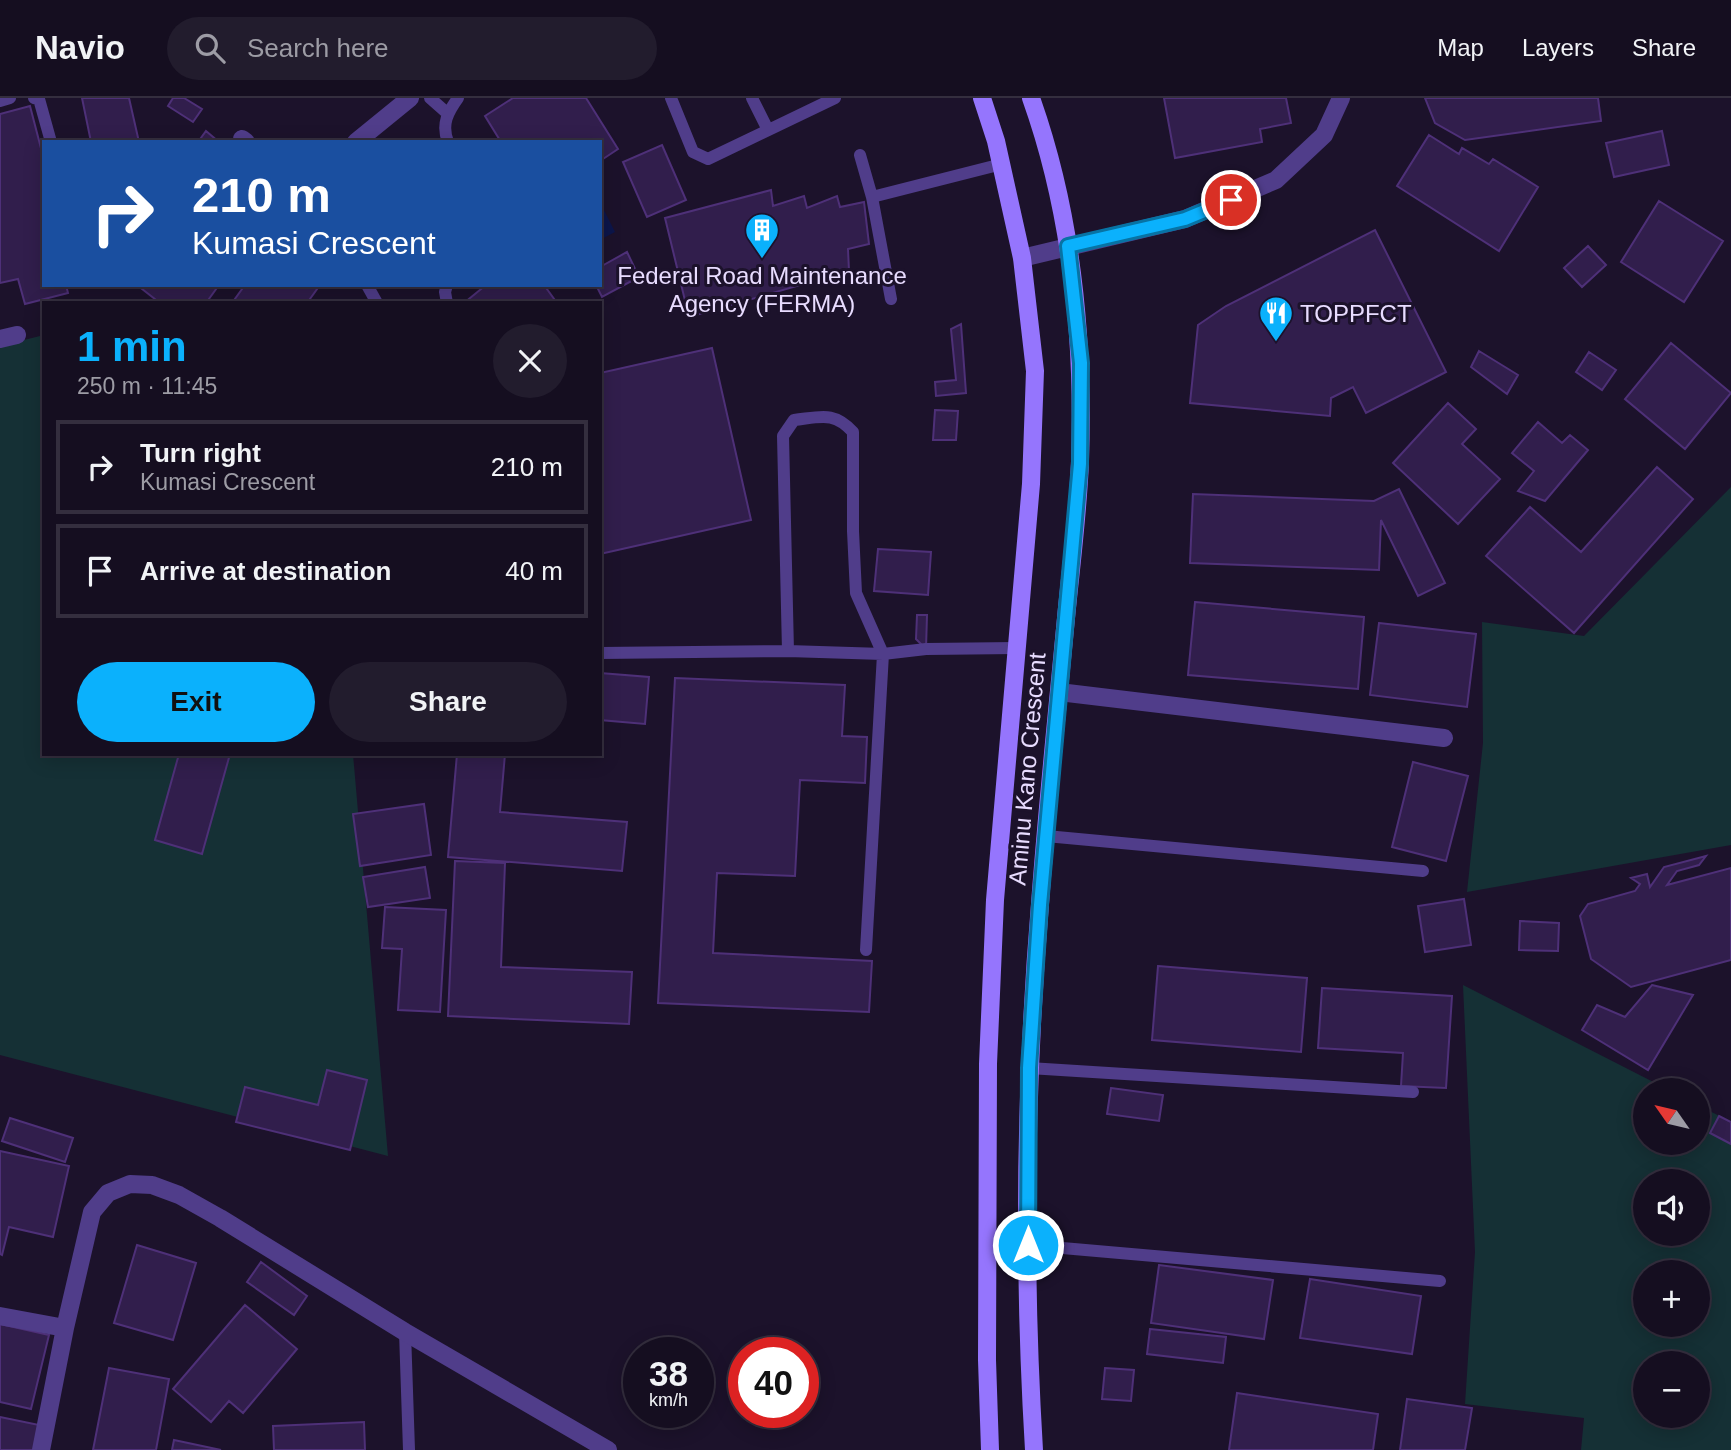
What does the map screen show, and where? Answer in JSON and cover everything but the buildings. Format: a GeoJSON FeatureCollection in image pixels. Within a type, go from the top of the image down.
{"type":"FeatureCollection","features":[{"type":"Feature","properties":{"kind":"street"},"geometry":{"type":"LineString","coordinates":[[358,140],[410,98]]}},
{"type":"Feature","properties":{"kind":"street","name":"Aminu Kano Crescent"},"geometry":{"type":"LineString","coordinates":[[982,98],[1002,164],[1022,258],[1035,371],[1031,484],[995,900],[988,1065],[987,1360],[990,1450]]}},
{"type":"Feature","properties":{"kind":"street","name":"Aminu Kano Crescent"},"geometry":{"type":"LineString","coordinates":[[1031,98],[1042,129],[1068,246],[1081,363],[1080,464],[1046,836],[1029,1068],[1028,1351],[1034,1450]]}},
{"type":"Feature","properties":{"kind":"street"},"geometry":{"type":"LineString","coordinates":[[1022,258],[1185,219],[1276,180],[1324,135],[1341,98]]}},
{"type":"Feature","properties":{"kind":"street"},"geometry":{"type":"LineString","coordinates":[[1059,692],[1444,738]]}},
{"type":"Feature","properties":{"kind":"street"},"geometry":{"type":"LineString","coordinates":[[41,1450],[92,1212],[107,1193],[130,1184],[152,1185],[179,1195],[220,1217],[405,1332],[608,1450]]}},
{"type":"Feature","properties":{"kind":"street"},"geometry":{"type":"LineString","coordinates":[[0,1316],[65,1328]]}},
{"type":"Feature","properties":{"kind":"lane"},"geometry":{"type":"LineString","coordinates":[[0,101],[10,98]]}},
{"type":"Feature","properties":{"kind":"lane"},"geometry":{"type":"LineString","coordinates":[[34,98],[39,99],[50,140]]}},
{"type":"Feature","properties":{"kind":"lane"},"geometry":{"type":"LineString","coordinates":[[430,98],[447,113]]}},
{"type":"Feature","properties":{"kind":"lane"},"geometry":{"type":"LineString","coordinates":[[447,140],[445,134],[447,113],[458,98]]}},
{"type":"Feature","properties":{"kind":"lane"},"geometry":{"type":"LineString","coordinates":[[671,98],[693,152],[708,159],[835,98]]}},
{"type":"Feature","properties":{"kind":"lane"},"geometry":{"type":"LineString","coordinates":[[752,98],[768,130]]}},
{"type":"Feature","properties":{"kind":"lane"},"geometry":{"type":"LineString","coordinates":[[860,155],[872,197],[891,299]]}},
{"type":"Feature","properties":{"kind":"lane"},"geometry":{"type":"LineString","coordinates":[[872,197],[1002,164]]}},
{"type":"Feature","properties":{"kind":"lane"},"geometry":{"type":"LineString","coordinates":[[788,650],[783,436],[794,420],[830,416],[842,420],[853,432],[856,593],[883,654],[866,950]]}},
{"type":"Feature","properties":{"kind":"lane"},"geometry":{"type":"LineString","coordinates":[[602,653],[788,650],[883,654],[926,649],[1016,648]]}},
{"type":"Feature","properties":{"kind":"lane"},"geometry":{"type":"LineString","coordinates":[[1046,836],[1423,871]]}},
{"type":"Feature","properties":{"kind":"lane"},"geometry":{"type":"LineString","coordinates":[[1029,1068],[1413,1092]]}},
{"type":"Feature","properties":{"kind":"lane"},"geometry":{"type":"LineString","coordinates":[[1028,1245],[1440,1281]]}},
{"type":"Feature","properties":{"kind":"lane"},"geometry":{"type":"LineString","coordinates":[[405,1332],[409,1450]]}},
{"type":"Feature","properties":{"kind":"green space"},"geometry":{"type":"Polygon","coordinates":[[[42,336],[42,756],[353,756],[388,1156],[0,1055],[0,346],[42,336]]]}},
{"type":"Feature","properties":{"kind":"green space"},"geometry":{"type":"Polygon","coordinates":[[[1731,487],[1731,845],[1467,892],[1483,743],[1482,622],[1584,636],[1731,487]]]}},
{"type":"Feature","properties":{"kind":"green space"},"geometry":{"type":"Polygon","coordinates":[[[1463,985],[1645,1078],[1633,1078],[1633,1155],[1710,1155],[1710,1111],[1731,1122],[1731,1450],[1581,1450],[1584,1418],[1465,1404],[1475,1252],[1463,985]]]}},
{"type":"Feature","properties":{"kind":"shaded area"},"geometry":{"type":"Polygon","coordinates":[[[602,206],[615,232],[602,239],[602,206]]]}},
{"type":"Feature","properties":{"kind":"place","name":"Federal Road Maintenance Agency (FERMA)"},"geometry":{"type":"Point","coordinates":[762,260]}},
{"type":"Feature","properties":{"kind":"place","name":"TOPPFCT"},"geometry":{"type":"Point","coordinates":[1276,343]}},
{"type":"Feature","properties":{"kind":"route"},"geometry":{"type":"LineString","coordinates":[[1028,1245],[1029,1068],[1040,905],[1080,464],[1081,363],[1068,246],[1185,219],[1231,200]]}}]}
